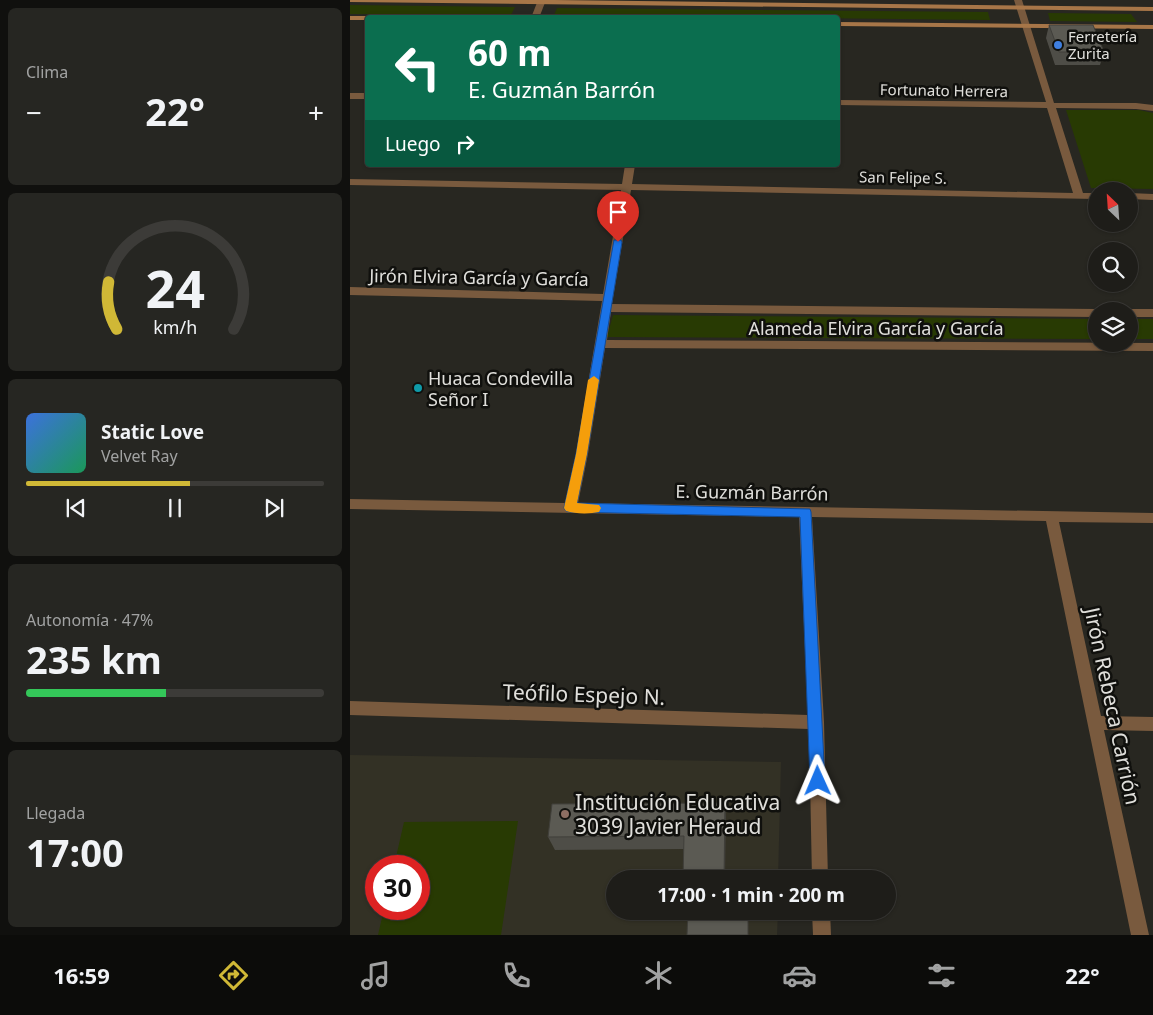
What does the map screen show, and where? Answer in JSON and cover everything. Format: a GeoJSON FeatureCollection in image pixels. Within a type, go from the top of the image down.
{"type":"FeatureCollection","features":[{"type":"Feature","properties":{"kind":"main road"},"geometry":{"type":"LineString","coordinates":[[350,0],[1020,4],[1153,9]]}},
{"type":"Feature","properties":{"kind":"main road"},"geometry":{"type":"LineString","coordinates":[[1136,0],[1153,9]]}},
{"type":"Feature","properties":{"kind":"main road"},"geometry":{"type":"LineString","coordinates":[[350,18],[365,18]]}},
{"type":"Feature","properties":{"kind":"main road"},"geometry":{"type":"LineString","coordinates":[[840,24],[1153,27]]}},
{"type":"Feature","properties":{"kind":"street"},"geometry":{"type":"LineString","coordinates":[[536,15],[541,1]]}},
{"type":"Feature","properties":{"kind":"street"},"geometry":{"type":"LineString","coordinates":[[1020,4],[1079,196]]}},
{"type":"Feature","properties":{"kind":"street"},"geometry":{"type":"LineString","coordinates":[[350,96],[365,96]]}},
{"type":"Feature","properties":{"kind":"street","name":"Fortunato Herrera"},"geometry":{"type":"LineString","coordinates":[[840,103],[1136,106],[1153,108]]}},
{"type":"Feature","properties":{"kind":"street"},"geometry":{"type":"LineString","coordinates":[[570,508],[582,454],[630,167]]}},
{"type":"Feature","properties":{"kind":"street","name":"San Felipe S."},"geometry":{"type":"LineString","coordinates":[[350,182],[1088,196]]}},
{"type":"Feature","properties":{"kind":"street"},"geometry":{"type":"LineString","coordinates":[[1138,196],[1153,197]]}},
{"type":"Feature","properties":{"kind":"street","name":"Jirón Elvira García y García"},"geometry":{"type":"LineString","coordinates":[[350,291],[607,303]]}},
{"type":"Feature","properties":{"kind":"street","name":"Alameda Elvira García y García"},"geometry":{"type":"LineString","coordinates":[[607,303],[1088,313]]}},
{"type":"Feature","properties":{"kind":"street"},"geometry":{"type":"LineString","coordinates":[[1138,313],[1153,313]]}},
{"type":"Feature","properties":{"kind":"street","name":"Alameda Elvira García y García"},"geometry":{"type":"LineString","coordinates":[[599,344],[1153,347]]}},
{"type":"Feature","properties":{"kind":"street","name":"E. Guzmán Barrón"},"geometry":{"type":"LineString","coordinates":[[350,504],[1153,518]]}},
{"type":"Feature","properties":{"kind":"street"},"geometry":{"type":"LineString","coordinates":[[805,512],[816,722],[820,870]]}},
{"type":"Feature","properties":{"kind":"street","name":"Jirón Rebeca Carrión"},"geometry":{"type":"LineString","coordinates":[[1051,516],[1140,935]]}},
{"type":"Feature","properties":{"kind":"street","name":"Teófilo Espejo N."},"geometry":{"type":"LineString","coordinates":[[350,708],[816,722]]}},
{"type":"Feature","properties":{"kind":"street"},"geometry":{"type":"LineString","coordinates":[[1095,722],[1153,724]]}},
{"type":"Feature","properties":{"kind":"street"},"geometry":{"type":"LineString","coordinates":[[821,920],[822,935]]}},
{"type":"Feature","properties":{"kind":"shaded area","name":"Institución Educativa 3039 Javier Heraud"},"geometry":{"type":"Polygon","coordinates":[[[350,755],[781,762],[778,870],[606,870],[606,920],[778,920],[777,935],[350,935],[350,755]]]}},
{"type":"Feature","properties":{"kind":"green space"},"geometry":{"type":"Polygon","coordinates":[[[350,5],[515,7],[511,15],[350,14],[350,5]]]}},
{"type":"Feature","properties":{"kind":"green space"},"geometry":{"type":"Polygon","coordinates":[[[557,8],[988,12],[990,20],[840,18],[840,15],[554,15],[557,8]]]}},
{"type":"Feature","properties":{"kind":"green space"},"geometry":{"type":"Polygon","coordinates":[[[1048,13],[1131,14],[1137,22],[1050,21],[1048,13]]]}},
{"type":"Feature","properties":{"kind":"green space"},"geometry":{"type":"Polygon","coordinates":[[[1066,110],[1139,110],[1153,113],[1153,189],[1138,189],[1138,182],[1089,182],[1066,110]]]}},
{"type":"Feature","properties":{"kind":"green space"},"geometry":{"type":"Polygon","coordinates":[[[613,315],[1088,319],[1088,339],[607,337],[613,315]]]}},
{"type":"Feature","properties":{"kind":"green space"},"geometry":{"type":"Polygon","coordinates":[[[1138,319],[1153,319],[1153,339],[1138,339],[1138,319]]]}},
{"type":"Feature","properties":{"kind":"green space"},"geometry":{"type":"Polygon","coordinates":[[[518,821],[501,935],[378,935],[381,920],[430,920],[430,855],[396,855],[404,822],[518,821]]]}},
{"type":"Feature","properties":{"kind":"building"},"geometry":{"type":"Polygon","coordinates":[[[1049,25],[1093,25],[1104,52],[1059,52],[1049,25]]]}},
{"type":"Feature","properties":{"kind":"building"},"geometry":{"type":"Polygon","coordinates":[[[725,803],[724,870],[683,870],[684,836],[548,837],[552,804],[725,803]]]}},
{"type":"Feature","properties":{"kind":"building"},"geometry":{"type":"Polygon","coordinates":[[[688,920],[748,920],[748,935],[687,935],[688,920]]]}},
{"type":"Feature","properties":{"kind":"slow traffic"},"geometry":{"type":"LineString","coordinates":[[594,380],[582,454],[570,508],[595,508]]}},
{"type":"Feature","properties":{"kind":"place","name":"Ferretería Zurita"},"geometry":{"type":"Point","coordinates":[1058,45]}},
{"type":"Feature","properties":{"kind":"place","name":"Huaca Condevilla Señor I"},"geometry":{"type":"Point","coordinates":[418,388]}},
{"type":"Feature","properties":{"kind":"place","name":"Institución Educativa 3039 Javier Heraud"},"geometry":{"type":"Point","coordinates":[565,814]}},
{"type":"Feature","properties":{"kind":"route"},"geometry":{"type":"LineString","coordinates":[[618,242],[605,308],[582,454],[570,508],[805,512],[818,781]]}}]}
